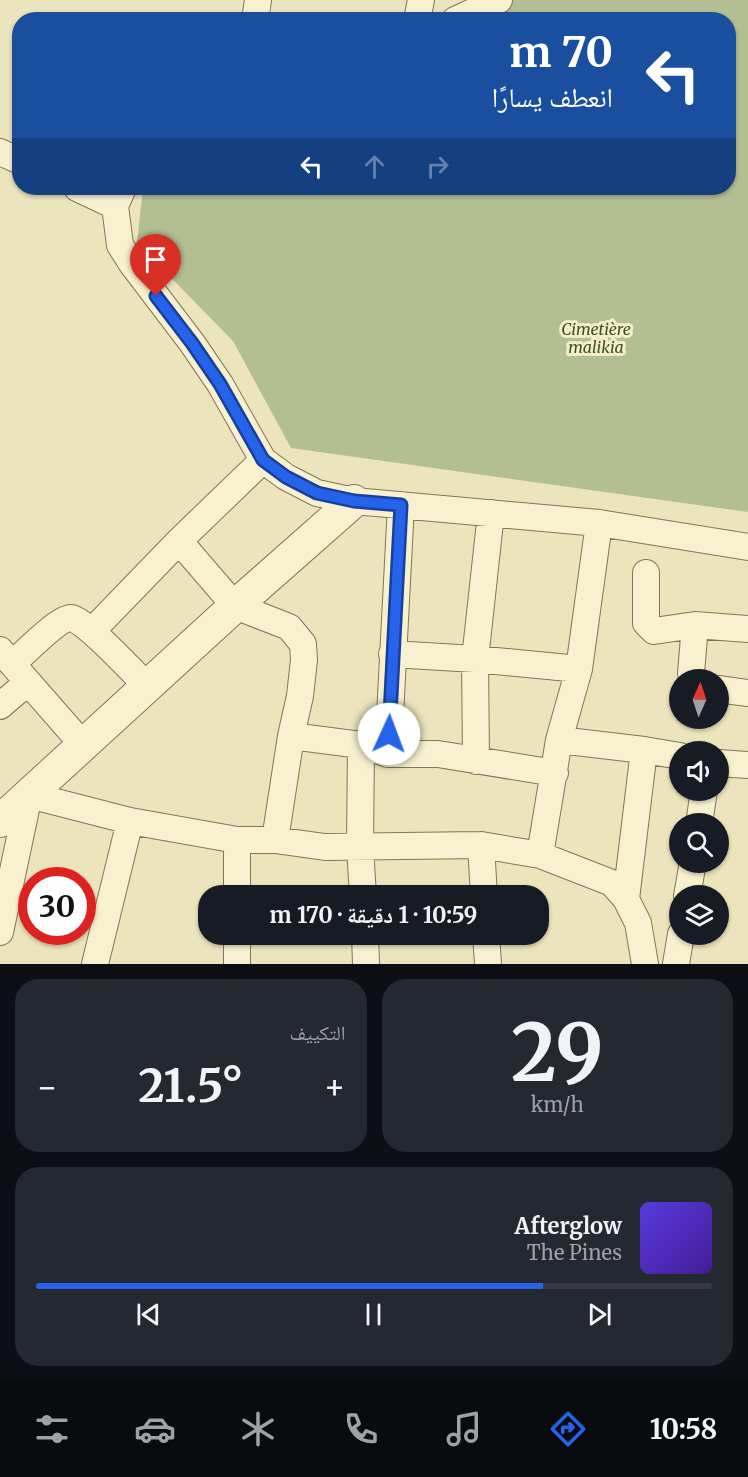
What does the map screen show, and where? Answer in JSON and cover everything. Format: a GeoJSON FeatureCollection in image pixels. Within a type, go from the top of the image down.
{"type":"FeatureCollection","features":[{"type":"Feature","properties":{"kind":"street"},"geometry":{"type":"LineString","coordinates":[[473,12],[499,0]]}},
{"type":"Feature","properties":{"kind":"street"},"geometry":{"type":"LineString","coordinates":[[119,197],[120,245],[220,384],[263,460],[286,477],[317,493],[354,501],[599,523],[748,547]]}},
{"type":"Feature","properties":{"kind":"street"},"geometry":{"type":"LineString","coordinates":[[92,631],[179,541],[263,460]]}},
{"type":"Feature","properties":{"kind":"street"},"geometry":{"type":"LineString","coordinates":[[0,821],[235,606],[354,501]]}},
{"type":"Feature","properties":{"kind":"street"},"geometry":{"type":"LineString","coordinates":[[388,754],[401,505]]}},
{"type":"Feature","properties":{"kind":"street"},"geometry":{"type":"LineString","coordinates":[[477,761],[475,659],[491,513]]}},
{"type":"Feature","properties":{"kind":"street"},"geometry":{"type":"LineString","coordinates":[[540,855],[559,740],[579,669],[599,523]]}},
{"type":"Feature","properties":{"kind":"street"},"geometry":{"type":"LineString","coordinates":[[179,541],[235,606],[289,627],[303,644],[304,660],[300,696],[291,736],[275,840]]}},
{"type":"Feature","properties":{"kind":"street"},"geometry":{"type":"LineString","coordinates":[[646,573],[646,623],[654,631],[695,625],[748,629]]}},
{"type":"Feature","properties":{"kind":"street"},"geometry":{"type":"LineString","coordinates":[[0,706],[14,665],[60,622],[71,618],[79,620],[92,631],[148,687]]}},
{"type":"Feature","properties":{"kind":"street"},"geometry":{"type":"LineString","coordinates":[[691,669],[695,625]]}},
{"type":"Feature","properties":{"kind":"street"},"geometry":{"type":"LineString","coordinates":[[392,654],[579,669]]}},
{"type":"Feature","properties":{"kind":"street"},"geometry":{"type":"LineString","coordinates":[[14,665],[84,746]]}},
{"type":"Feature","properties":{"kind":"street"},"geometry":{"type":"LineString","coordinates":[[729,690],[748,693]]}},
{"type":"Feature","properties":{"kind":"street"},"geometry":{"type":"LineString","coordinates":[[291,736],[360,745],[388,754],[438,754],[555,773]]}},
{"type":"Feature","properties":{"kind":"street"},"geometry":{"type":"LineString","coordinates":[[559,740],[669,754]]}},
{"type":"Feature","properties":{"kind":"street"},"geometry":{"type":"LineString","coordinates":[[360,745],[362,885]]}},
{"type":"Feature","properties":{"kind":"street"},"geometry":{"type":"LineString","coordinates":[[626,898],[644,750]]}},
{"type":"Feature","properties":{"kind":"street"},"geometry":{"type":"LineString","coordinates":[[729,764],[748,765]]}},
{"type":"Feature","properties":{"kind":"street"},"geometry":{"type":"LineString","coordinates":[[29,795],[130,821],[237,840],[275,840],[325,847],[481,844],[540,855],[612,883],[626,898],[638,923],[645,964]]}},
{"type":"Feature","properties":{"kind":"street"},"geometry":{"type":"LineString","coordinates":[[0,932],[29,795]]}},
{"type":"Feature","properties":{"kind":"street"},"geometry":{"type":"LineString","coordinates":[[95,964],[130,821]]}},
{"type":"Feature","properties":{"kind":"street"},"geometry":{"type":"LineString","coordinates":[[237,840],[237,885]]}},
{"type":"Feature","properties":{"kind":"street"},"geometry":{"type":"LineString","coordinates":[[481,844],[483,885]]}},
{"type":"Feature","properties":{"kind":"street"},"geometry":{"type":"LineString","coordinates":[[237,945],[237,964]]}},
{"type":"Feature","properties":{"kind":"street"},"geometry":{"type":"LineString","coordinates":[[365,945],[366,964]]}},
{"type":"Feature","properties":{"kind":"street"},"geometry":{"type":"LineString","coordinates":[[487,945],[488,964]]}},
{"type":"Feature","properties":{"kind":"street"},"geometry":{"type":"LineString","coordinates":[[676,964],[679,945]]}},
{"type":"Feature","properties":{"kind":"green space","name":"Cimetière malikia"},"geometry":{"type":"Polygon","coordinates":[[[484,0],[748,0],[748,512],[291,448],[233,341],[137,243],[142,195],[736,195],[736,12],[463,12],[484,0]]]}},
{"type":"Feature","properties":{"kind":"route"},"geometry":{"type":"LineString","coordinates":[[156,296],[220,384],[263,460],[286,477],[317,493],[354,501],[401,505],[389,734]]}}]}
